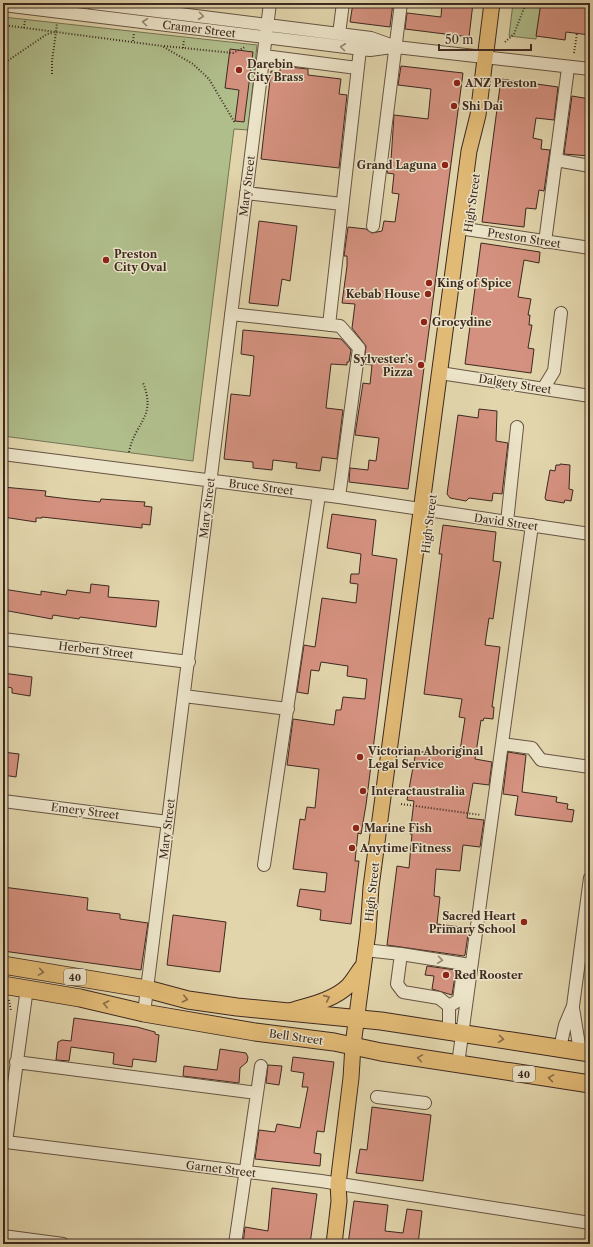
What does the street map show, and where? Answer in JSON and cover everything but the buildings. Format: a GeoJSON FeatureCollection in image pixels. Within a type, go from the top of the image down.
{"type":"FeatureCollection","features":[{"type":"Feature","properties":{"kind":"highway","name":"40"},"geometry":{"type":"LineString","coordinates":[[3,965],[147,989],[188,1000],[237,1007],[357,1018],[585,1052]]}},
{"type":"Feature","properties":{"kind":"highway","name":"Bell Street"},"geometry":{"type":"LineString","coordinates":[[3,984],[255,1032],[353,1045],[376,1051],[590,1084]]}},
{"type":"Feature","properties":{"kind":"main road","name":"High Street"},"geometry":{"type":"LineString","coordinates":[[334,1244],[340,1201],[338,1184],[351,1078],[353,1045],[368,932],[371,887],[427,510],[463,229],[469,151],[478,115],[492,3]]}},
{"type":"Feature","properties":{"kind":"main road"},"geometry":{"type":"LineString","coordinates":[[290,1011],[324,1000],[338,993],[348,986],[363,965]]}},
{"type":"Feature","properties":{"kind":"main road","name":"High Street"},"geometry":{"type":"LineString","coordinates":[[325,1244],[331,1200],[338,1184]]}},
{"type":"Feature","properties":{"kind":"street","name":"Cramer Street"},"geometry":{"type":"LineString","coordinates":[[93,3],[267,31],[323,44],[370,50],[396,47]]}},
{"type":"Feature","properties":{"kind":"street","name":"Mary Street"},"geometry":{"type":"LineString","coordinates":[[144,1012],[189,662],[270,3]]}},
{"type":"Feature","properties":{"kind":"street"},"geometry":{"type":"LineString","coordinates":[[373,226],[401,3]]}},
{"type":"Feature","properties":{"kind":"street","name":"Cramer Street"},"geometry":{"type":"LineString","coordinates":[[3,5],[22,9],[267,31],[339,34],[371,38],[396,47],[568,68]]}},
{"type":"Feature","properties":{"kind":"street"},"geometry":{"type":"LineString","coordinates":[[339,34],[343,5]]}},
{"type":"Feature","properties":{"kind":"street"},"geometry":{"type":"LineString","coordinates":[[320,63],[323,44]]}},
{"type":"Feature","properties":{"kind":"street"},"geometry":{"type":"LineString","coordinates":[[329,325],[360,49]]}},
{"type":"Feature","properties":{"kind":"street"},"geometry":{"type":"LineString","coordinates":[[264,56],[357,68]]}},
{"type":"Feature","properties":{"kind":"street"},"geometry":{"type":"LineString","coordinates":[[568,68],[590,69]]}},
{"type":"Feature","properties":{"kind":"street"},"geometry":{"type":"LineString","coordinates":[[568,68],[590,73]]}},
{"type":"Feature","properties":{"kind":"street"},"geometry":{"type":"LineString","coordinates":[[544,242],[568,68]]}},
{"type":"Feature","properties":{"kind":"street"},"geometry":{"type":"LineString","coordinates":[[556,160],[590,166]]}},
{"type":"Feature","properties":{"kind":"street"},"geometry":{"type":"LineString","coordinates":[[246,194],[342,204]]}},
{"type":"Feature","properties":{"kind":"street","name":"Preston Street"},"geometry":{"type":"LineString","coordinates":[[463,229],[590,248]]}},
{"type":"Feature","properties":{"kind":"street"},"geometry":{"type":"LineString","coordinates":[[543,389],[554,371],[561,313]]}},
{"type":"Feature","properties":{"kind":"street"},"geometry":{"type":"LineString","coordinates":[[231,314],[340,326],[359,348],[339,497]]}},
{"type":"Feature","properties":{"kind":"street","name":"Dalgety Street"},"geometry":{"type":"LineString","coordinates":[[444,374],[590,396]]}},
{"type":"Feature","properties":{"kind":"street"},"geometry":{"type":"LineString","coordinates":[[507,522],[517,427]]}},
{"type":"Feature","properties":{"kind":"street","name":"Bruce Street"},"geometry":{"type":"LineString","coordinates":[[3,454],[339,497],[427,510]]}},
{"type":"Feature","properties":{"kind":"street"},"geometry":{"type":"LineString","coordinates":[[264,865],[319,495]]}},
{"type":"Feature","properties":{"kind":"street","name":"David Street"},"geometry":{"type":"LineString","coordinates":[[427,510],[590,534]]}},
{"type":"Feature","properties":{"kind":"street"},"geometry":{"type":"LineString","coordinates":[[456,1032],[492,817],[532,525]]}},
{"type":"Feature","properties":{"kind":"street","name":"Herbert Street"},"geometry":{"type":"LineString","coordinates":[[3,639],[189,662]]}},
{"type":"Feature","properties":{"kind":"street"},"geometry":{"type":"LineString","coordinates":[[184,696],[288,710]]}},
{"type":"Feature","properties":{"kind":"street"},"geometry":{"type":"LineString","coordinates":[[502,744],[532,748],[541,760],[590,767]]}},
{"type":"Feature","properties":{"kind":"street","name":"Emery Street"},"geometry":{"type":"LineString","coordinates":[[3,801],[168,822]]}},
{"type":"Feature","properties":{"kind":"street"},"geometry":{"type":"LineString","coordinates":[[560,1048],[565,1025],[572,1006],[590,878]]}},
{"type":"Feature","properties":{"kind":"street"},"geometry":{"type":"LineString","coordinates":[[365,950],[402,954],[464,964],[459,1000],[449,1006]]}},
{"type":"Feature","properties":{"kind":"street"},"geometry":{"type":"LineString","coordinates":[[402,954],[397,984],[403,992],[439,998],[449,1006],[456,1032],[458,1064]]}},
{"type":"Feature","properties":{"kind":"street","name":"Garnet Street"},"geometry":{"type":"LineString","coordinates":[[27,988],[6,1142],[338,1184],[590,1223]]}},
{"type":"Feature","properties":{"kind":"street"},"geometry":{"type":"LineString","coordinates":[[572,1006],[585,1052]]}},
{"type":"Feature","properties":{"kind":"street"},"geometry":{"type":"LineString","coordinates":[[16,1062],[257,1093]]}},
{"type":"Feature","properties":{"kind":"street"},"geometry":{"type":"LineString","coordinates":[[235,1244],[261,1066]]}},
{"type":"Feature","properties":{"kind":"street"},"geometry":{"type":"LineString","coordinates":[[377,1097],[425,1103]]}},
{"type":"Feature","properties":{"kind":"street"},"geometry":{"type":"LineString","coordinates":[[3,1236],[64,1244]]}},
{"type":"Feature","properties":{"kind":"path"},"geometry":{"type":"LineString","coordinates":[[505,42],[514,34],[526,3]]}},
{"type":"Feature","properties":{"kind":"path"},"geometry":{"type":"LineString","coordinates":[[22,9],[24,28]]}},
{"type":"Feature","properties":{"kind":"path"},"geometry":{"type":"LineString","coordinates":[[52,74],[52,61],[56,32],[53,11]]}},
{"type":"Feature","properties":{"kind":"path"},"geometry":{"type":"LineString","coordinates":[[3,25],[162,46],[233,53],[245,47]]}},
{"type":"Feature","properties":{"kind":"path"},"geometry":{"type":"LineString","coordinates":[[133,41],[134,30]]}},
{"type":"Feature","properties":{"kind":"path"},"geometry":{"type":"LineString","coordinates":[[3,64],[47,34],[56,32]]}},
{"type":"Feature","properties":{"kind":"path"},"geometry":{"type":"LineString","coordinates":[[574,53],[577,33]]}},
{"type":"Feature","properties":{"kind":"path"},"geometry":{"type":"LineString","coordinates":[[183,48],[185,36]]}},
{"type":"Feature","properties":{"kind":"path"},"geometry":{"type":"LineString","coordinates":[[162,46],[193,64],[209,79],[235,123]]}},
{"type":"Feature","properties":{"kind":"path"},"geometry":{"type":"LineString","coordinates":[[129,452],[131,442],[148,408],[148,399],[143,383]]}},
{"type":"Feature","properties":{"kind":"path"},"geometry":{"type":"LineString","coordinates":[[401,804],[492,817]]}},
{"type":"Feature","properties":{"kind":"green space"},"geometry":{"type":"Polygon","coordinates":[[[513,3],[541,3],[536,39],[509,36],[513,3]]]}},
{"type":"Feature","properties":{"kind":"green space","name":"Preston City Oval"},"geometry":{"type":"Polygon","coordinates":[[[3,17],[257,45],[248,130],[234,129],[193,461],[3,436],[3,17]]]}},
{"type":"Feature","properties":{"kind":"place","name":"Darebin City Brass"},"geometry":{"type":"Point","coordinates":[239,70]}},
{"type":"Feature","properties":{"kind":"place","name":"ANZ Preston"},"geometry":{"type":"Point","coordinates":[457,83]}},
{"type":"Feature","properties":{"kind":"place","name":"Shi Dai"},"geometry":{"type":"Point","coordinates":[454,106]}},
{"type":"Feature","properties":{"kind":"place","name":"Grand Laguna"},"geometry":{"type":"Point","coordinates":[445,165]}},
{"type":"Feature","properties":{"kind":"place","name":"Preston City Oval"},"geometry":{"type":"Point","coordinates":[106,260]}},
{"type":"Feature","properties":{"kind":"place","name":"King of Spice"},"geometry":{"type":"Point","coordinates":[429,283]}},
{"type":"Feature","properties":{"kind":"place","name":"Kebab House"},"geometry":{"type":"Point","coordinates":[428,294]}},
{"type":"Feature","properties":{"kind":"place","name":"Grocydine"},"geometry":{"type":"Point","coordinates":[424,322]}},
{"type":"Feature","properties":{"kind":"place","name":"Sylvester’s Pizza"},"geometry":{"type":"Point","coordinates":[421,365]}},
{"type":"Feature","properties":{"kind":"place","name":"Victorian Aboriginal Legal Service"},"geometry":{"type":"Point","coordinates":[360,757]}},
{"type":"Feature","properties":{"kind":"place","name":"Interactaustralia"},"geometry":{"type":"Point","coordinates":[363,791]}},
{"type":"Feature","properties":{"kind":"place","name":"Marine Fish"},"geometry":{"type":"Point","coordinates":[356,828]}},
{"type":"Feature","properties":{"kind":"place","name":"Anytime Fitness"},"geometry":{"type":"Point","coordinates":[352,848]}},
{"type":"Feature","properties":{"kind":"place","name":"Sacred Heart Primary School"},"geometry":{"type":"Point","coordinates":[524,922]}},
{"type":"Feature","properties":{"kind":"place","name":"Red Rooster"},"geometry":{"type":"Point","coordinates":[446,975]}}]}
